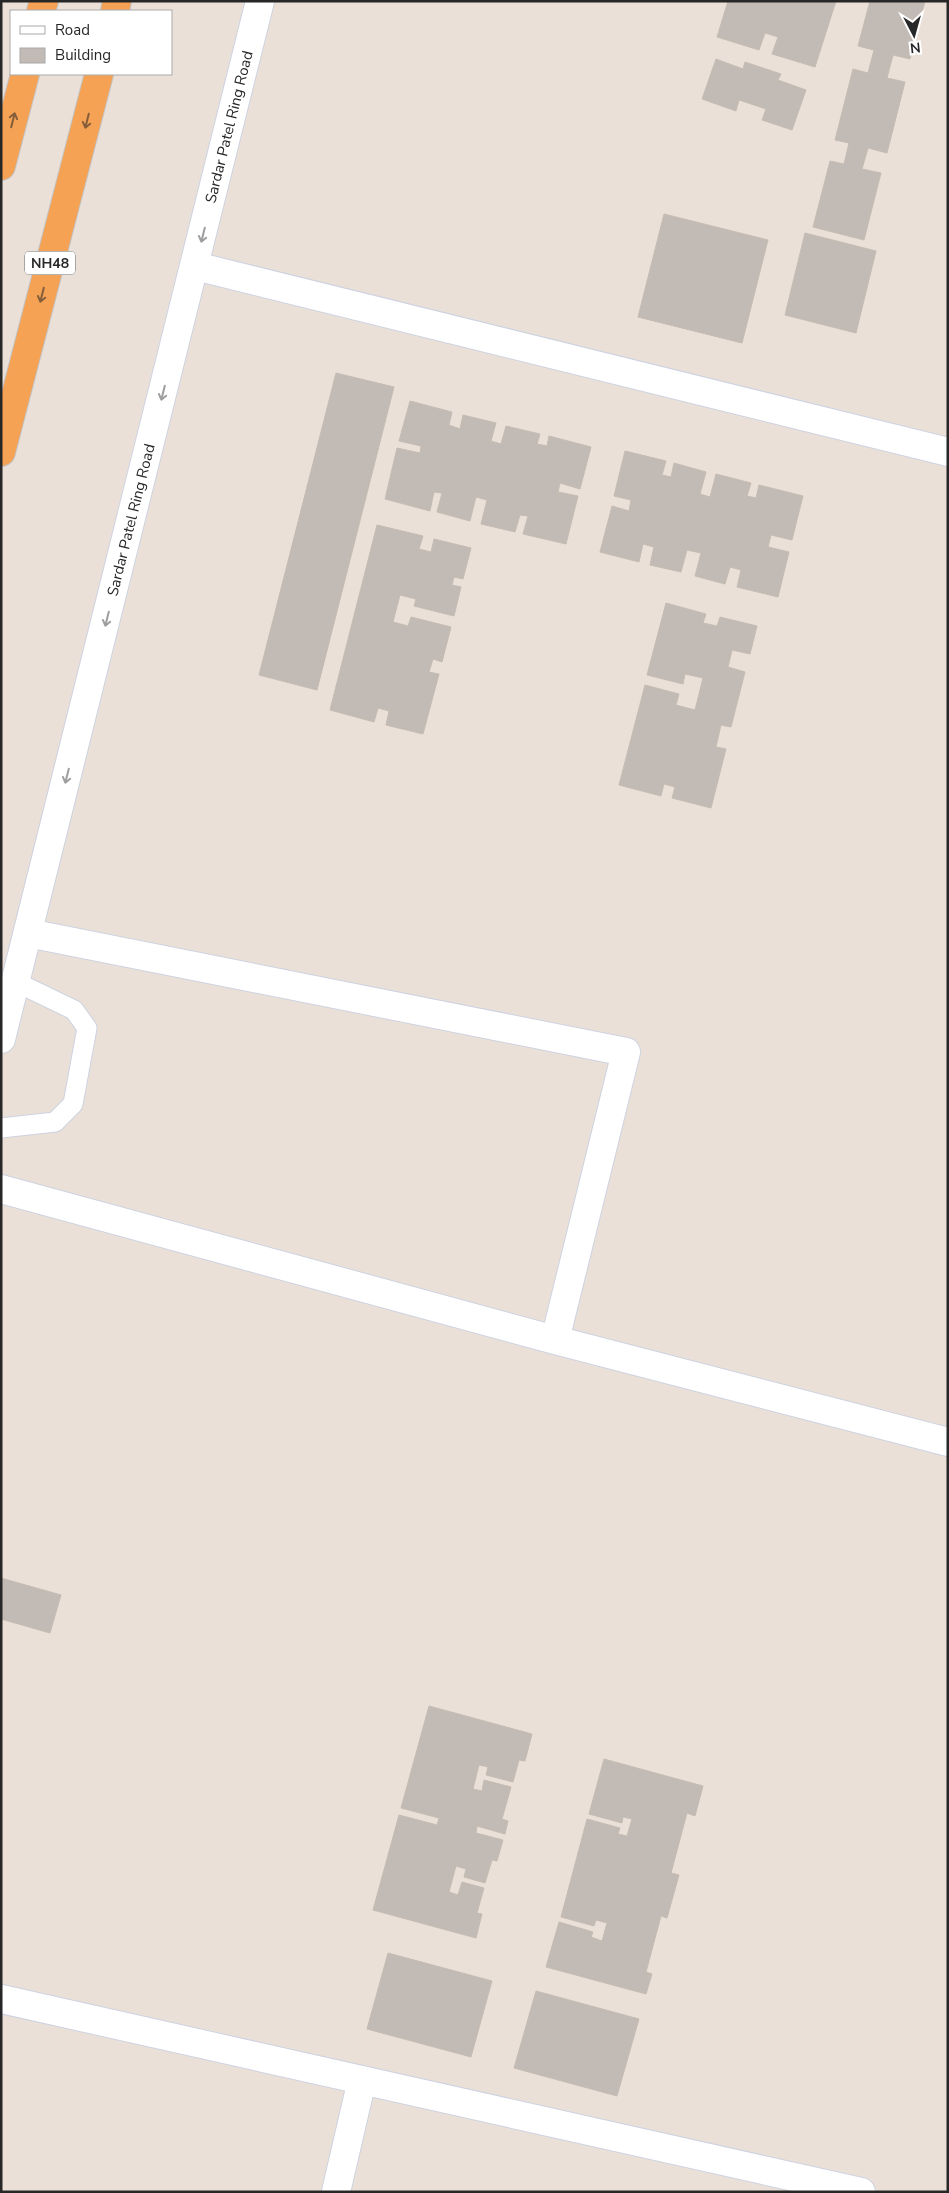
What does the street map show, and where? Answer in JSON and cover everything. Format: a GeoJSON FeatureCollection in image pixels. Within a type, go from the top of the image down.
{"type":"FeatureCollection","features":[{"type":"Feature","properties":{"kind":"highway"},"geometry":{"type":"LineString","coordinates":[[1,166],[25,75]]}},
{"type":"Feature","properties":{"kind":"highway","name":"NH48"},"geometry":{"type":"LineString","coordinates":[[1,452],[99,75]]}},
{"type":"Feature","properties":{"kind":"street","name":"Sardar Patel Ring Road"},"geometry":{"type":"LineString","coordinates":[[1,1039],[260,1]]}},
{"type":"Feature","properties":{"kind":"street"},"geometry":{"type":"LineString","coordinates":[[195,266],[948,452]]}},
{"type":"Feature","properties":{"kind":"street"},"geometry":{"type":"LineString","coordinates":[[28,933],[626,1052],[555,1340]]}},
{"type":"Feature","properties":{"kind":"street"},"geometry":{"type":"LineString","coordinates":[[1,1189],[555,1340],[948,1442]]}},
{"type":"Feature","properties":{"kind":"street"},"geometry":{"type":"LineString","coordinates":[[1,1999],[861,2192]]}},
{"type":"Feature","properties":{"kind":"street"},"geometry":{"type":"LineString","coordinates":[[336,2192],[362,2080]]}},
{"type":"Feature","properties":{"kind":"lane"},"geometry":{"type":"LineString","coordinates":[[1,1128],[55,1122],[74,1104],[86,1028],[74,1010],[16,982]]}},
{"type":"Feature","properties":{"kind":"building"},"geometry":{"type":"Polygon","coordinates":[[[728,1],[836,1],[815,67],[772,54],[778,37],[765,33],[759,50],[717,37],[728,1]]]}},
{"type":"Feature","properties":{"kind":"building"},"geometry":{"type":"Polygon","coordinates":[[[870,1],[925,1],[910,59],[893,55],[887,78],[905,82],[887,153],[868,148],[862,169],[881,173],[864,240],[813,227],[830,161],[844,164],[849,143],[835,140],[853,69],[868,73],[874,50],[858,46],[870,1]]]}},
{"type":"Feature","properties":{"kind":"building"},"geometry":{"type":"Polygon","coordinates":[[[716,59],[743,69],[745,62],[781,74],[778,80],[806,90],[792,130],[762,120],[766,109],[739,100],[736,111],[702,99],[716,59]]]}},
{"type":"Feature","properties":{"kind":"building"},"geometry":{"type":"Polygon","coordinates":[[[664,214],[768,240],[742,343],[638,317],[664,214]]]}},
{"type":"Feature","properties":{"kind":"building"},"geometry":{"type":"Polygon","coordinates":[[[805,233],[876,251],[856,333],[785,315],[805,233]]]}},
{"type":"Feature","properties":{"kind":"building"},"geometry":{"type":"Polygon","coordinates":[[[336,373],[394,387],[317,690],[259,675],[336,373]]]}},
{"type":"Feature","properties":{"kind":"building"},"geometry":{"type":"Polygon","coordinates":[[[410,401],[452,412],[449,425],[460,429],[463,415],[496,423],[491,441],[501,444],[506,426],[540,434],[537,444],[547,446],[549,436],[591,447],[580,489],[560,483],[558,492],[578,496],[566,544],[523,534],[528,516],[520,515],[515,532],[481,524],[487,500],[476,497],[470,521],[437,512],[442,493],[434,492],[430,511],[385,499],[397,448],[420,453],[421,446],[399,441],[410,401]]]}},
{"type":"Feature","properties":{"kind":"building"},"geometry":{"type":"Polygon","coordinates":[[[625,451],[666,461],[662,475],[671,477],[674,463],[706,472],[700,494],[710,497],[716,474],[751,483],[747,496],[756,498],[759,485],[803,496],[792,540],[771,535],[768,547],[789,552],[778,597],[737,587],[741,570],[730,567],[725,584],[695,576],[701,553],[687,550],[681,572],[650,565],[654,547],[643,544],[639,562],[600,552],[612,506],[629,511],[631,500],[614,496],[625,451]]]}},
{"type":"Feature","properties":{"kind":"building"},"geometry":{"type":"Polygon","coordinates":[[[377,525],[423,536],[419,549],[431,552],[434,539],[471,548],[463,579],[454,577],[452,585],[461,587],[454,616],[414,606],[416,599],[400,595],[393,622],[408,626],[411,617],[451,627],[442,662],[433,659],[429,672],[439,674],[423,734],[386,725],[389,711],[378,708],[374,722],[330,710],[377,525]]]}},
{"type":"Feature","properties":{"kind":"building"},"geometry":{"type":"Polygon","coordinates":[[[666,603],[706,614],[703,623],[717,626],[720,617],[757,626],[750,654],[732,650],[728,667],[745,672],[731,727],[721,725],[716,747],[726,749],[711,808],[672,798],[675,787],[664,784],[661,796],[619,785],[645,685],[679,694],[676,705],[695,710],[703,678],[685,674],[683,684],[647,675],[666,603]]]}},
{"type":"Feature","properties":{"kind":"building"},"geometry":{"type":"Polygon","coordinates":[[[1,1578],[61,1595],[50,1633],[1,1619],[1,1578]]]}},
{"type":"Feature","properties":{"kind":"building"},"geometry":{"type":"Polygon","coordinates":[[[429,1706],[532,1734],[525,1761],[519,1760],[513,1782],[486,1775],[488,1767],[479,1765],[473,1789],[482,1791],[484,1780],[511,1787],[502,1819],[508,1821],[505,1834],[477,1826],[476,1833],[503,1840],[497,1861],[492,1860],[485,1883],[464,1877],[466,1869],[456,1866],[449,1892],[458,1895],[462,1882],[484,1888],[477,1913],[482,1914],[476,1938],[373,1910],[399,1815],[437,1825],[439,1818],[401,1808],[429,1706]]]}},
{"type":"Feature","properties":{"kind":"building"},"geometry":{"type":"Polygon","coordinates":[[[604,1759],[703,1786],[695,1816],[687,1813],[671,1873],[679,1875],[667,1918],[661,1916],[646,1972],[652,1974],[646,1994],[546,1967],[559,1922],[593,1932],[591,1937],[602,1941],[607,1923],[596,1920],[594,1926],[561,1917],[587,1819],[620,1828],[618,1834],[627,1836],[632,1819],[623,1817],[622,1823],[589,1814],[604,1759]]]}},
{"type":"Feature","properties":{"kind":"building"},"geometry":{"type":"Polygon","coordinates":[[[388,1953],[492,1981],[471,2057],[367,2029],[388,1953]]]}},
{"type":"Feature","properties":{"kind":"building"},"geometry":{"type":"Polygon","coordinates":[[[536,1991],[639,2019],[617,2096],[514,2068],[536,1991]]]}}]}
